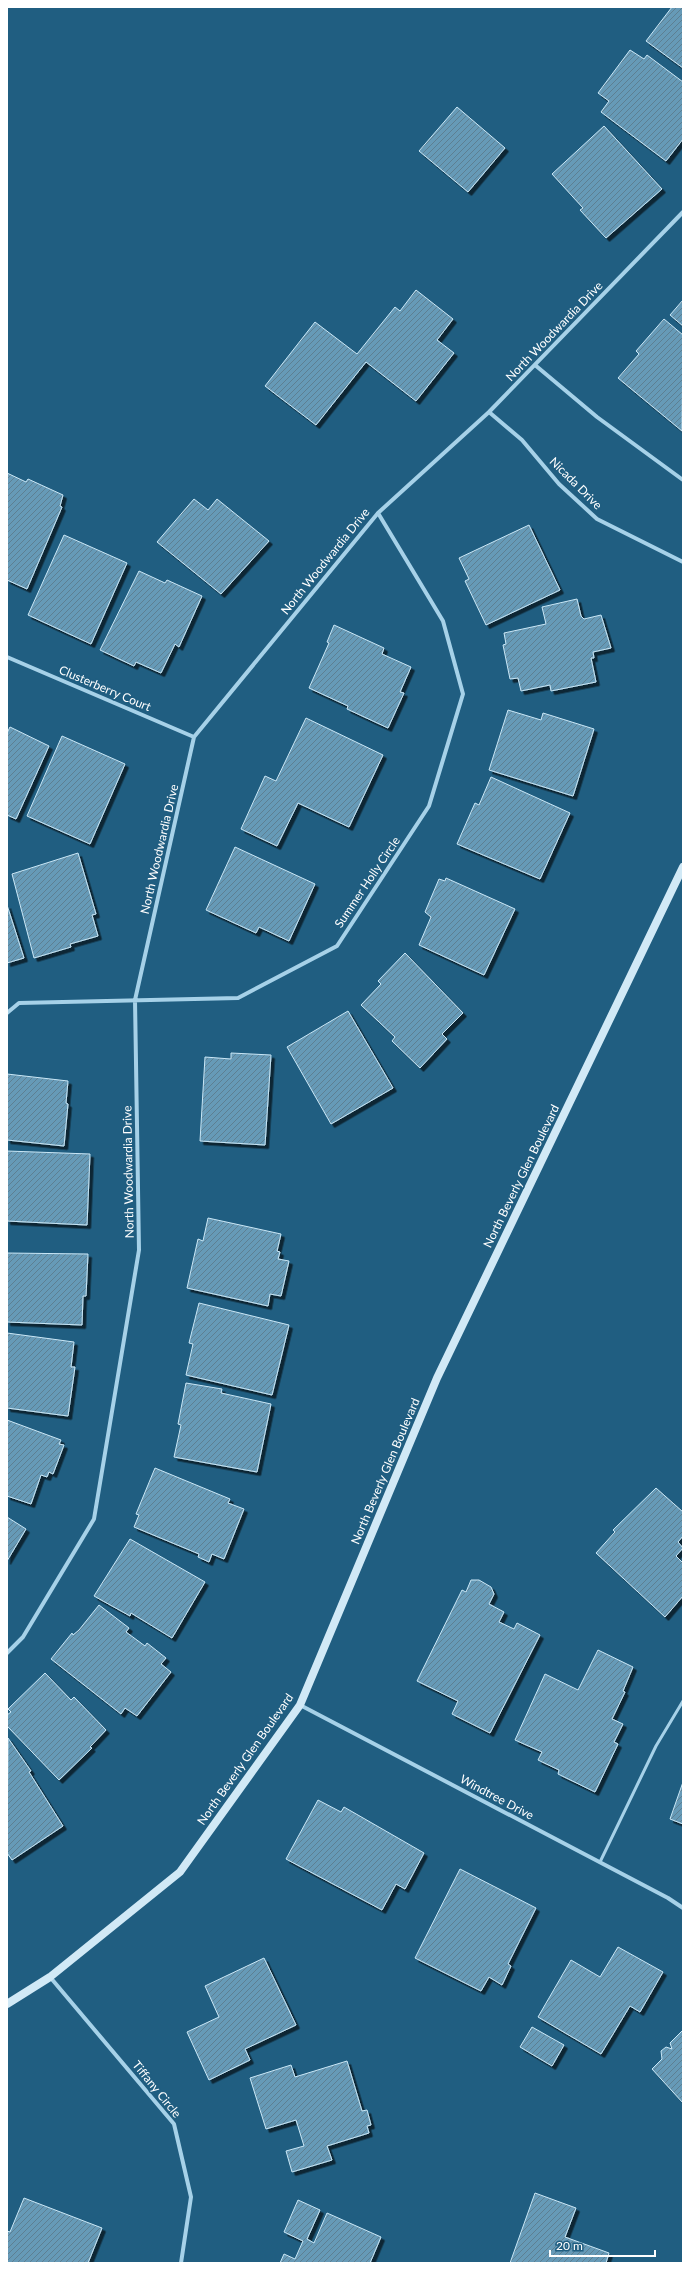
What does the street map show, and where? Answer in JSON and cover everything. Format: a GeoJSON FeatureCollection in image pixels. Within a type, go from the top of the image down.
{"type":"FeatureCollection","features":[{"type":"Feature","properties":{"kind":"main road","name":"North Beverly Glen Boulevard"},"geometry":{"type":"LineString","coordinates":[[7,2004],[50,1977],[180,1872],[300,1705],[438,1378],[683,867]]}},
{"type":"Feature","properties":{"kind":"street","name":"North Woodwardia Drive"},"geometry":{"type":"LineString","coordinates":[[7,1653],[23,1637],[94,1519],[139,1250],[135,1000],[194,737],[378,513],[489,412],[683,212]]}},
{"type":"Feature","properties":{"kind":"street"},"geometry":{"type":"LineString","coordinates":[[535,365],[596,417],[683,480]]}},
{"type":"Feature","properties":{"kind":"street","name":"Nicada Drive"},"geometry":{"type":"LineString","coordinates":[[489,412],[522,440],[559,484],[597,519],[683,562]]}},
{"type":"Feature","properties":{"kind":"street","name":"Summer Holly Circle"},"geometry":{"type":"LineString","coordinates":[[7,1013],[19,1003],[238,998],[336,946],[429,806],[462,694],[443,621],[378,513]]}},
{"type":"Feature","properties":{"kind":"street","name":"Clusterberry Court"},"geometry":{"type":"LineString","coordinates":[[7,657],[194,737]]}},
{"type":"Feature","properties":{"kind":"street","name":"Windtree Drive"},"geometry":{"type":"LineString","coordinates":[[300,1705],[668,1898],[683,1908]]}},
{"type":"Feature","properties":{"kind":"street","name":"Tiffany Circle"},"geometry":{"type":"LineString","coordinates":[[50,1977],[174,2124],[191,2197],[181,2263]]}},
{"type":"Feature","properties":{"kind":"lane"},"geometry":{"type":"LineString","coordinates":[[600,1862],[656,1746],[683,1701]]}},
{"type":"Feature","properties":{"kind":"building"},"geometry":{"type":"Polygon","coordinates":[[[672,7],[683,7],[683,68],[646,41],[672,7]]]}},
{"type":"Feature","properties":{"kind":"building"},"geometry":{"type":"Polygon","coordinates":[[[630,50],[644,59],[647,55],[683,82],[683,139],[666,161],[601,112],[609,101],[598,93],[630,50]]]}},
{"type":"Feature","properties":{"kind":"building"},"geometry":{"type":"Polygon","coordinates":[[[457,107],[505,148],[468,192],[419,151],[457,107]]]}},
{"type":"Feature","properties":{"kind":"building"},"geometry":{"type":"Polygon","coordinates":[[[604,126],[662,189],[606,238],[580,210],[583,208],[552,174],[604,126]]]}},
{"type":"Feature","properties":{"kind":"building"},"geometry":{"type":"Polygon","coordinates":[[[416,290],[453,319],[437,340],[454,353],[416,401],[366,362],[316,425],[265,386],[315,322],[357,354],[395,307],[400,311],[416,290]]]}},
{"type":"Feature","properties":{"kind":"building"},"geometry":{"type":"Polygon","coordinates":[[[683,300],[683,326],[670,315],[683,300]]]}},
{"type":"Feature","properties":{"kind":"building"},"geometry":{"type":"Polygon","coordinates":[[[664,319],[683,335],[682,431],[618,378],[639,354],[636,351],[664,319]]]}},
{"type":"Feature","properties":{"kind":"building"},"geometry":{"type":"Polygon","coordinates":[[[7,473],[26,482],[28,479],[63,495],[60,506],[62,507],[27,589],[7,580],[7,473]]]}},
{"type":"Feature","properties":{"kind":"building"},"geometry":{"type":"Polygon","coordinates":[[[194,499],[208,510],[217,499],[269,541],[221,594],[157,542],[194,499]]]}},
{"type":"Feature","properties":{"kind":"building"},"geometry":{"type":"Polygon","coordinates":[[[529,525],[560,590],[486,625],[465,581],[469,579],[459,558],[529,525]]]}},
{"type":"Feature","properties":{"kind":"building"},"geometry":{"type":"Polygon","coordinates":[[[64,535],[127,563],[91,644],[28,615],[64,535]]]}},
{"type":"Feature","properties":{"kind":"building"},"geometry":{"type":"Polygon","coordinates":[[[139,571],[165,583],[167,580],[202,596],[179,647],[175,644],[161,673],[136,662],[134,666],[100,650],[139,571]]]}},
{"type":"Feature","properties":{"kind":"building"},"geometry":{"type":"Polygon","coordinates":[[[577,599],[581,616],[584,619],[601,615],[611,648],[593,652],[594,658],[591,658],[596,682],[551,691],[550,685],[521,691],[518,678],[510,679],[503,645],[506,644],[504,633],[546,624],[542,607],[577,599]]]}},
{"type":"Feature","properties":{"kind":"building"},"geometry":{"type":"Polygon","coordinates":[[[334,625],[384,648],[382,654],[411,667],[400,692],[404,693],[388,728],[347,709],[348,706],[309,688],[329,643],[327,642],[334,625]]]}},
{"type":"Feature","properties":{"kind":"building"},"geometry":{"type":"Polygon","coordinates":[[[508,710],[541,720],[543,713],[594,729],[573,796],[489,770],[508,710]]]}},
{"type":"Feature","properties":{"kind":"building"},"geometry":{"type":"Polygon","coordinates":[[[306,718],[383,755],[349,827],[298,803],[277,846],[241,829],[265,776],[276,781],[306,718]]]}},
{"type":"Feature","properties":{"kind":"building"},"geometry":{"type":"Polygon","coordinates":[[[10,727],[49,746],[16,819],[7,815],[7,733],[10,727]]]}},
{"type":"Feature","properties":{"kind":"building"},"geometry":{"type":"Polygon","coordinates":[[[62,736],[125,764],[90,844],[27,816],[62,736]]]}},
{"type":"Feature","properties":{"kind":"building"},"geometry":{"type":"Polygon","coordinates":[[[491,777],[570,813],[540,879],[457,844],[475,803],[479,805],[491,777]]]}},
{"type":"Feature","properties":{"kind":"building"},"geometry":{"type":"Polygon","coordinates":[[[235,847],[315,884],[289,941],[259,927],[256,933],[206,910],[235,847]]]}},
{"type":"Feature","properties":{"kind":"building"},"geometry":{"type":"Polygon","coordinates":[[[78,853],[96,914],[92,915],[98,936],[70,944],[71,947],[34,958],[12,874],[78,853]]]}},
{"type":"Feature","properties":{"kind":"building"},"geometry":{"type":"Polygon","coordinates":[[[446,878],[515,909],[484,975],[419,945],[431,917],[425,912],[439,879],[445,881],[446,878]]]}},
{"type":"Feature","properties":{"kind":"building"},"geometry":{"type":"Polygon","coordinates":[[[7,905],[24,958],[7,963],[7,905]]]}},
{"type":"Feature","properties":{"kind":"building"},"geometry":{"type":"Polygon","coordinates":[[[405,953],[463,1013],[442,1034],[447,1039],[420,1068],[392,1041],[395,1037],[361,1005],[381,984],[378,981],[405,953]]]}},
{"type":"Feature","properties":{"kind":"building"},"geometry":{"type":"Polygon","coordinates":[[[348,1011],[393,1088],[331,1124],[287,1047],[348,1011]]]}},
{"type":"Feature","properties":{"kind":"building"},"geometry":{"type":"Polygon","coordinates":[[[231,1053],[271,1055],[265,1145],[200,1141],[205,1057],[231,1059],[231,1053]]]}},
{"type":"Feature","properties":{"kind":"building"},"geometry":{"type":"Polygon","coordinates":[[[7,1074],[68,1081],[66,1103],[68,1104],[64,1146],[7,1140],[7,1074]]]}},
{"type":"Feature","properties":{"kind":"building"},"geometry":{"type":"Polygon","coordinates":[[[7,1151],[90,1154],[87,1225],[7,1221],[7,1151]]]}},
{"type":"Feature","properties":{"kind":"building"},"geometry":{"type":"Polygon","coordinates":[[[208,1218],[281,1234],[277,1251],[280,1252],[278,1259],[289,1261],[281,1296],[270,1294],[268,1306],[187,1288],[198,1239],[203,1241],[208,1218]]]}},
{"type":"Feature","properties":{"kind":"building"},"geometry":{"type":"Polygon","coordinates":[[[7,1253],[88,1254],[86,1296],[83,1296],[82,1325],[7,1322],[7,1253]]]}},
{"type":"Feature","properties":{"kind":"building"},"geometry":{"type":"Polygon","coordinates":[[[199,1303],[289,1325],[272,1395],[186,1375],[193,1344],[189,1343],[199,1303]]]}},
{"type":"Feature","properties":{"kind":"building"},"geometry":{"type":"Polygon","coordinates":[[[7,1333],[74,1342],[71,1367],[75,1367],[68,1416],[7,1408],[7,1333]]]}},
{"type":"Feature","properties":{"kind":"building"},"geometry":{"type":"Polygon","coordinates":[[[186,1383],[222,1389],[221,1393],[271,1404],[257,1472],[174,1457],[181,1425],[178,1424],[186,1383]]]}},
{"type":"Feature","properties":{"kind":"building"},"geometry":{"type":"Polygon","coordinates":[[[7,1420],[61,1440],[59,1444],[64,1445],[53,1474],[49,1472],[47,1477],[41,1475],[31,1504],[7,1496],[7,1420]]]}},
{"type":"Feature","properties":{"kind":"building"},"geometry":{"type":"Polygon","coordinates":[[[155,1468],[230,1499],[228,1503],[244,1509],[224,1559],[212,1554],[209,1562],[198,1557],[199,1554],[134,1527],[139,1515],[136,1514],[155,1468]]]}},
{"type":"Feature","properties":{"kind":"building"},"geometry":{"type":"Polygon","coordinates":[[[656,1488],[683,1512],[683,1536],[678,1542],[683,1548],[676,1556],[683,1563],[683,1596],[665,1617],[596,1553],[615,1532],[613,1530],[656,1488]]]}},
{"type":"Feature","properties":{"kind":"building"},"geometry":{"type":"Polygon","coordinates":[[[7,1517],[26,1529],[7,1561],[7,1517]]]}},
{"type":"Feature","properties":{"kind":"building"},"geometry":{"type":"Polygon","coordinates":[[[130,1539],[205,1582],[172,1638],[131,1613],[130,1616],[94,1596],[130,1539]]]}},
{"type":"Feature","properties":{"kind":"building"},"geometry":{"type":"Polygon","coordinates":[[[471,1580],[479,1580],[491,1587],[494,1594],[489,1604],[504,1612],[499,1622],[514,1629],[517,1623],[540,1635],[490,1733],[452,1714],[458,1701],[417,1681],[462,1590],[466,1592],[471,1580]]]}},
{"type":"Feature","properties":{"kind":"building"},"geometry":{"type":"Polygon","coordinates":[[[99,1605],[129,1628],[126,1632],[145,1646],[147,1643],[166,1658],[161,1664],[171,1672],[137,1716],[125,1708],[121,1714],[51,1659],[72,1633],[73,1635],[79,1630],[99,1605]]]}},
{"type":"Feature","properties":{"kind":"building"},"geometry":{"type":"Polygon","coordinates":[[[598,1650],[633,1667],[623,1691],[625,1692],[612,1719],[623,1724],[614,1742],[618,1744],[595,1792],[558,1774],[559,1770],[538,1760],[542,1752],[515,1740],[545,1674],[578,1690],[598,1650]]]}},
{"type":"Feature","properties":{"kind":"building"},"geometry":{"type":"Polygon","coordinates":[[[45,1673],[71,1700],[74,1697],[106,1730],[90,1747],[92,1748],[59,1780],[7,1726],[7,1715],[11,1712],[8,1709],[45,1673]]]}},
{"type":"Feature","properties":{"kind":"building"},"geometry":{"type":"Polygon","coordinates":[[[8,1738],[31,1771],[29,1772],[63,1826],[12,1860],[7,1853],[8,1738]]]}},
{"type":"Feature","properties":{"kind":"building"},"geometry":{"type":"Polygon","coordinates":[[[683,1782],[683,1824],[670,1819],[683,1782]]]}},
{"type":"Feature","properties":{"kind":"building"},"geometry":{"type":"Polygon","coordinates":[[[318,1800],[341,1812],[344,1807],[424,1853],[405,1889],[396,1884],[382,1910],[286,1859],[318,1800]]]}},
{"type":"Feature","properties":{"kind":"building"},"geometry":{"type":"Polygon","coordinates":[[[460,1869],[536,1908],[508,1964],[511,1966],[502,1985],[489,1977],[481,1991],[415,1958],[460,1869]]]}},
{"type":"Feature","properties":{"kind":"building"},"geometry":{"type":"Polygon","coordinates":[[[618,1947],[663,1972],[640,2012],[630,2006],[601,2054],[538,2017],[571,1960],[600,1977],[618,1947]]]}},
{"type":"Feature","properties":{"kind":"building"},"geometry":{"type":"Polygon","coordinates":[[[264,1958],[296,2025],[245,2049],[250,2060],[209,2080],[187,2032],[219,2017],[205,1986],[264,1958]]]}},
{"type":"Feature","properties":{"kind":"building"},"geometry":{"type":"Polygon","coordinates":[[[532,2027],[564,2045],[552,2066],[520,2047],[532,2027]]]}},
{"type":"Feature","properties":{"kind":"building"},"geometry":{"type":"Polygon","coordinates":[[[682,2031],[683,2103],[652,2069],[662,2059],[661,2051],[666,2047],[672,2049],[670,2043],[682,2031]]]}},
{"type":"Feature","properties":{"kind":"building"},"geometry":{"type":"Polygon","coordinates":[[[347,2061],[362,2111],[367,2110],[371,2125],[367,2126],[369,2133],[327,2146],[332,2160],[292,2172],[286,2151],[304,2146],[296,2120],[266,2129],[250,2078],[291,2065],[295,2077],[347,2061]]]}},
{"type":"Feature","properties":{"kind":"building"},"geometry":{"type":"Polygon","coordinates":[[[535,2193],[576,2208],[565,2237],[609,2253],[606,2263],[510,2263],[535,2193]]]}},
{"type":"Feature","properties":{"kind":"building"},"geometry":{"type":"Polygon","coordinates":[[[24,2198],[102,2228],[88,2263],[7,2263],[7,2231],[10,2232],[24,2198]]]}},
{"type":"Feature","properties":{"kind":"building"},"geometry":{"type":"Polygon","coordinates":[[[298,2200],[320,2210],[307,2239],[314,2243],[327,2213],[381,2237],[370,2263],[280,2263],[284,2254],[295,2259],[303,2241],[284,2232],[298,2200]]]}}]}
